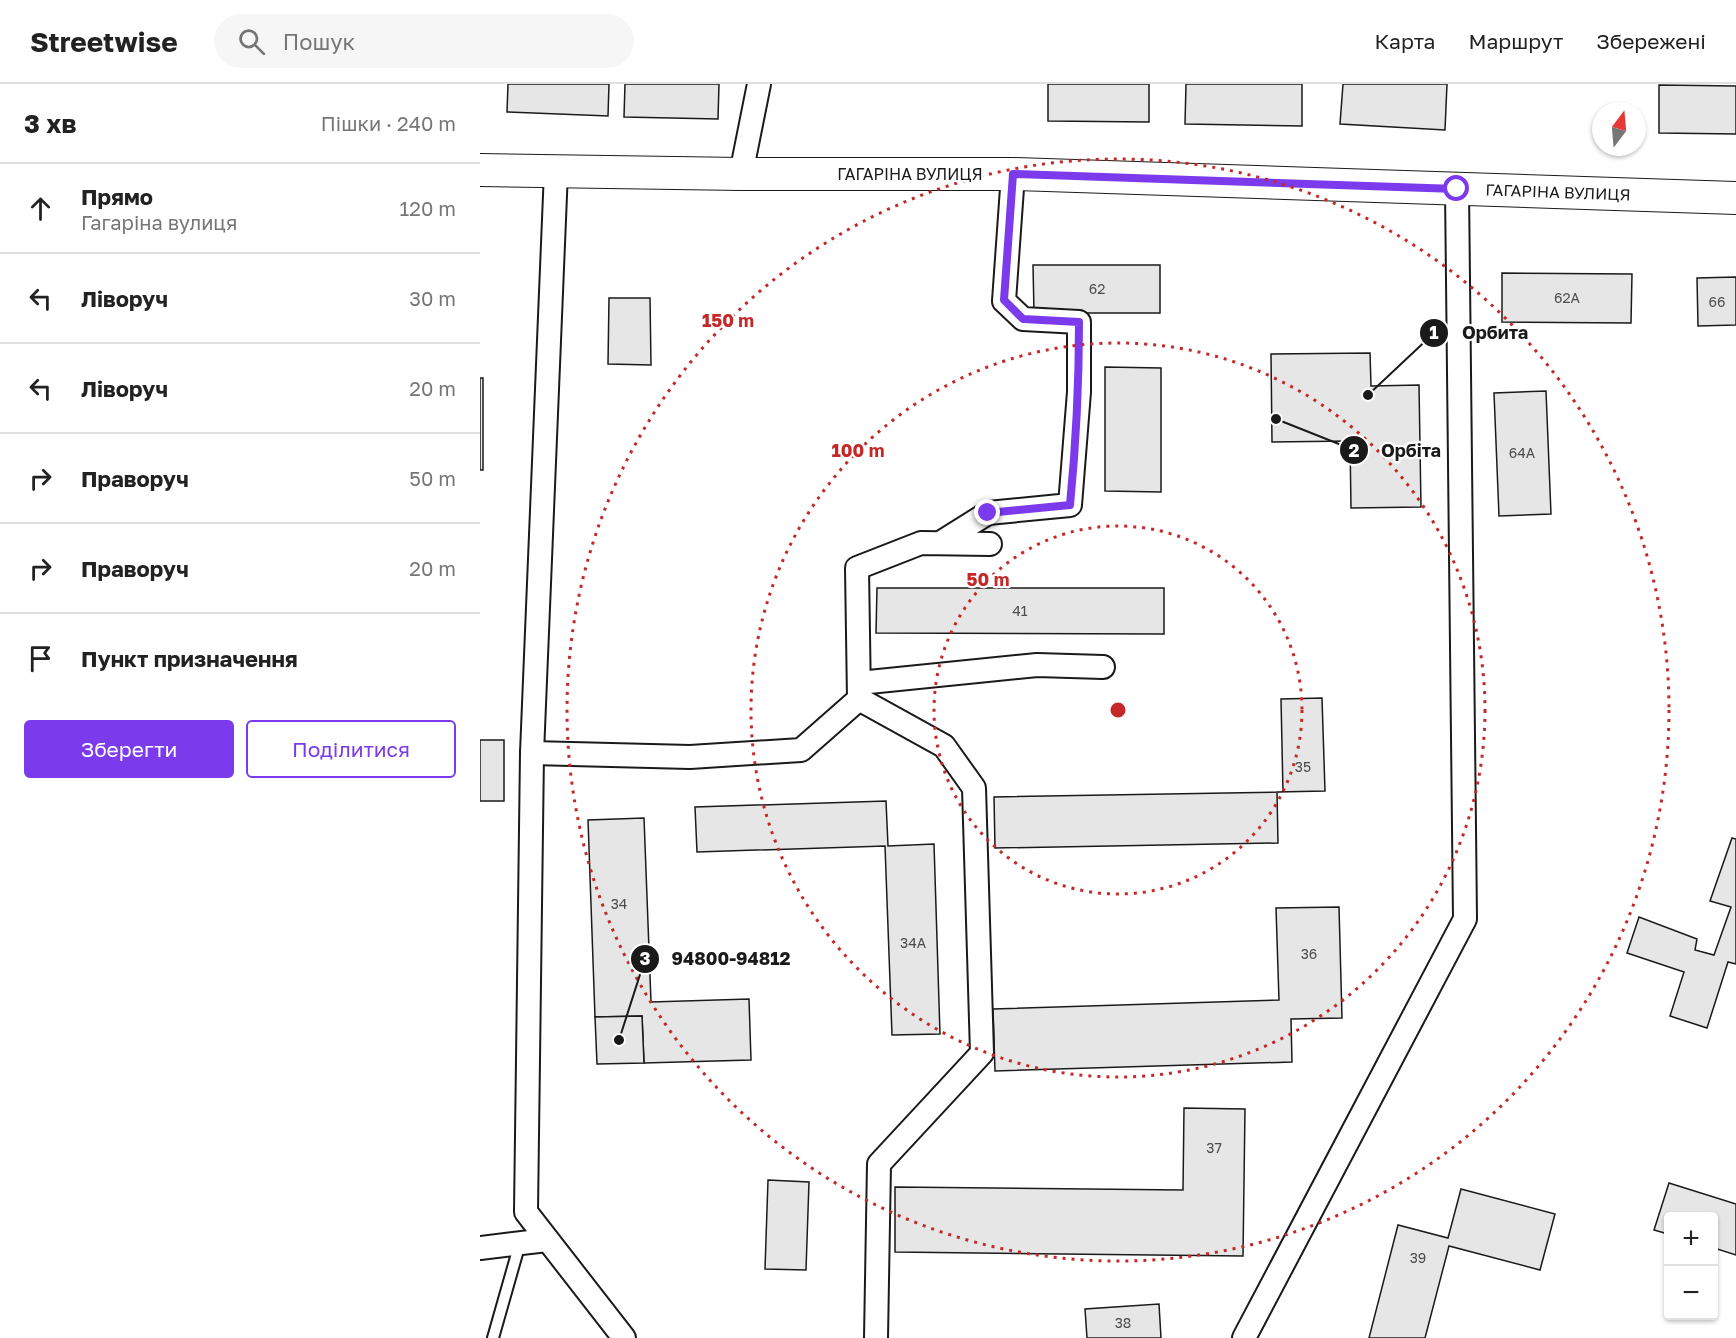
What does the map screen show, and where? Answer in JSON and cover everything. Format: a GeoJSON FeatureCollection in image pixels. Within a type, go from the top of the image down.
{"type":"FeatureCollection","features":[{"type":"Feature","properties":{"kind":"main road","name":"ГАГАРІНА ВУЛИЦЯ"},"geometry":{"type":"LineString","coordinates":[[480,170],[741,174],[1013,174],[1736,198]]}},
{"type":"Feature","properties":{"kind":"street"},"geometry":{"type":"LineString","coordinates":[[741,174],[759,84]]}},
{"type":"Feature","properties":{"kind":"street"},"geometry":{"type":"LineString","coordinates":[[556,171],[532,753],[526,1212],[624,1338]]}},
{"type":"Feature","properties":{"kind":"street"},"geometry":{"type":"LineString","coordinates":[[940,543],[988,513],[1070,505],[1079,392],[1079,322],[1023,319],[1004,300],[1013,174]]}},
{"type":"Feature","properties":{"kind":"street"},"geometry":{"type":"LineString","coordinates":[[1244,1338],[1465,919],[1457,189]]}},
{"type":"Feature","properties":{"kind":"street"},"geometry":{"type":"LineString","coordinates":[[859,691],[857,568],[921,543],[990,544]]}},
{"type":"Feature","properties":{"kind":"street"},"geometry":{"type":"LineString","coordinates":[[532,753],[690,757],[801,750],[859,691],[1037,665],[1103,667]]}},
{"type":"Feature","properties":{"kind":"street"},"geometry":{"type":"LineString","coordinates":[[859,691],[944,746],[974,788],[981,994],[982,1053],[879,1164],[876,1338]]}},
{"type":"Feature","properties":{"kind":"street"},"geometry":{"type":"LineString","coordinates":[[480,1248],[547,1240]]}},
{"type":"Feature","properties":{"kind":"lane"},"geometry":{"type":"LineString","coordinates":[[493,1338],[520,1243]]}},
{"type":"Feature","properties":{"kind":"building"},"geometry":{"type":"Polygon","coordinates":[[[508,84],[609,84],[608,116],[507,112],[508,84]]]}},
{"type":"Feature","properties":{"kind":"building"},"geometry":{"type":"Polygon","coordinates":[[[625,84],[719,84],[718,119],[624,117],[625,84]]]}},
{"type":"Feature","properties":{"kind":"building"},"geometry":{"type":"Polygon","coordinates":[[[1048,84],[1149,84],[1149,122],[1048,121],[1048,84]]]}},
{"type":"Feature","properties":{"kind":"building"},"geometry":{"type":"Polygon","coordinates":[[[1186,84],[1302,84],[1302,126],[1185,124],[1186,84]]]}},
{"type":"Feature","properties":{"kind":"building"},"geometry":{"type":"Polygon","coordinates":[[[1343,84],[1447,84],[1445,130],[1340,124],[1343,84]]]}},
{"type":"Feature","properties":{"kind":"building"},"geometry":{"type":"Polygon","coordinates":[[[1659,85],[1736,86],[1736,134],[1659,133],[1659,85]]]}},
{"type":"Feature","properties":{"kind":"building"},"geometry":{"type":"Polygon","coordinates":[[[1033,265],[1160,265],[1160,313],[1034,313],[1033,265]]]}},
{"type":"Feature","properties":{"kind":"building"},"geometry":{"type":"Polygon","coordinates":[[[1502,273],[1632,274],[1631,323],[1502,322],[1502,273]]]}},
{"type":"Feature","properties":{"kind":"building"},"geometry":{"type":"Polygon","coordinates":[[[1736,277],[1736,325],[1698,326],[1697,278],[1736,277]]]}},
{"type":"Feature","properties":{"kind":"building"},"geometry":{"type":"Polygon","coordinates":[[[609,298],[650,298],[651,365],[608,364],[609,298]]]}},
{"type":"Feature","properties":{"kind":"building"},"geometry":{"type":"Polygon","coordinates":[[[1370,353],[1371,386],[1419,385],[1421,507],[1351,508],[1350,441],[1272,442],[1271,354],[1370,353]]]}},
{"type":"Feature","properties":{"kind":"building"},"geometry":{"type":"Polygon","coordinates":[[[1105,367],[1161,368],[1161,492],[1105,491],[1105,367]]]}},
{"type":"Feature","properties":{"kind":"building"},"geometry":{"type":"Polygon","coordinates":[[[480,378],[483,378],[483,470],[480,470],[480,378]]]}},
{"type":"Feature","properties":{"kind":"building"},"geometry":{"type":"Polygon","coordinates":[[[1546,391],[1551,514],[1499,516],[1494,393],[1546,391]]]}},
{"type":"Feature","properties":{"kind":"building"},"geometry":{"type":"Polygon","coordinates":[[[877,588],[1164,588],[1164,634],[876,633],[877,588]]]}},
{"type":"Feature","properties":{"kind":"building"},"geometry":{"type":"Polygon","coordinates":[[[1322,698],[1325,791],[1283,792],[1281,699],[1322,698]]]}},
{"type":"Feature","properties":{"kind":"building"},"geometry":{"type":"Polygon","coordinates":[[[480,740],[504,740],[504,801],[480,801],[480,740]]]}},
{"type":"Feature","properties":{"kind":"building"},"geometry":{"type":"Polygon","coordinates":[[[1277,792],[1278,843],[995,848],[994,797],[1277,792]]]}},
{"type":"Feature","properties":{"kind":"building"},"geometry":{"type":"Polygon","coordinates":[[[886,801],[888,846],[934,844],[940,1034],[892,1035],[885,846],[697,852],[695,807],[886,801]]]}},
{"type":"Feature","properties":{"kind":"building"},"geometry":{"type":"Polygon","coordinates":[[[644,818],[651,1002],[749,999],[751,1060],[644,1063],[642,1016],[595,1017],[588,820],[644,818]]]}},
{"type":"Feature","properties":{"kind":"building"},"geometry":{"type":"Polygon","coordinates":[[[1732,838],[1736,839],[1736,964],[1728,962],[1707,1028],[1670,1016],[1684,972],[1627,953],[1639,917],[1697,939],[1695,950],[1714,955],[1731,907],[1710,901],[1732,838]]]}},
{"type":"Feature","properties":{"kind":"building"},"geometry":{"type":"Polygon","coordinates":[[[1339,907],[1342,1018],[1291,1019],[1292,1062],[995,1071],[993,1009],[1279,1000],[1276,908],[1339,907]]]}},
{"type":"Feature","properties":{"kind":"building"},"geometry":{"type":"Polygon","coordinates":[[[642,1016],[644,1063],[597,1064],[595,1017],[642,1016]]]}},
{"type":"Feature","properties":{"kind":"building"},"geometry":{"type":"Polygon","coordinates":[[[1184,1108],[1245,1109],[1243,1256],[895,1252],[895,1187],[1183,1190],[1184,1108]]]}},
{"type":"Feature","properties":{"kind":"building"},"geometry":{"type":"Polygon","coordinates":[[[768,1180],[809,1182],[806,1270],[765,1269],[768,1180]]]}},
{"type":"Feature","properties":{"kind":"building"},"geometry":{"type":"Polygon","coordinates":[[[1669,1183],[1736,1204],[1736,1255],[1718,1249],[1718,1212],[1664,1212],[1664,1233],[1654,1230],[1669,1183]]]}},
{"type":"Feature","properties":{"kind":"building"},"geometry":{"type":"Polygon","coordinates":[[[1461,1189],[1555,1214],[1540,1270],[1449,1246],[1425,1338],[1369,1338],[1398,1225],[1448,1238],[1461,1189]]]}},
{"type":"Feature","properties":{"kind":"building"},"geometry":{"type":"Polygon","coordinates":[[[1159,1304],[1161,1338],[1087,1338],[1085,1309],[1159,1304]]]}},
{"type":"Feature","properties":{"kind":"place","name":"Орбита"},"geometry":{"type":"Point","coordinates":[1368,395]}},
{"type":"Feature","properties":{"kind":"place","name":"Орбіта"},"geometry":{"type":"Point","coordinates":[1276,419]}},
{"type":"Feature","properties":{"kind":"place","name":"94800-94812"},"geometry":{"type":"Point","coordinates":[619,1040]}},
{"type":"Feature","properties":{"kind":"route"},"geometry":{"type":"LineString","coordinates":[[988,513],[1070,505],[1075,457],[1079,392],[1079,322],[1023,319],[1004,300],[1013,174],[1457,189]]}}]}
